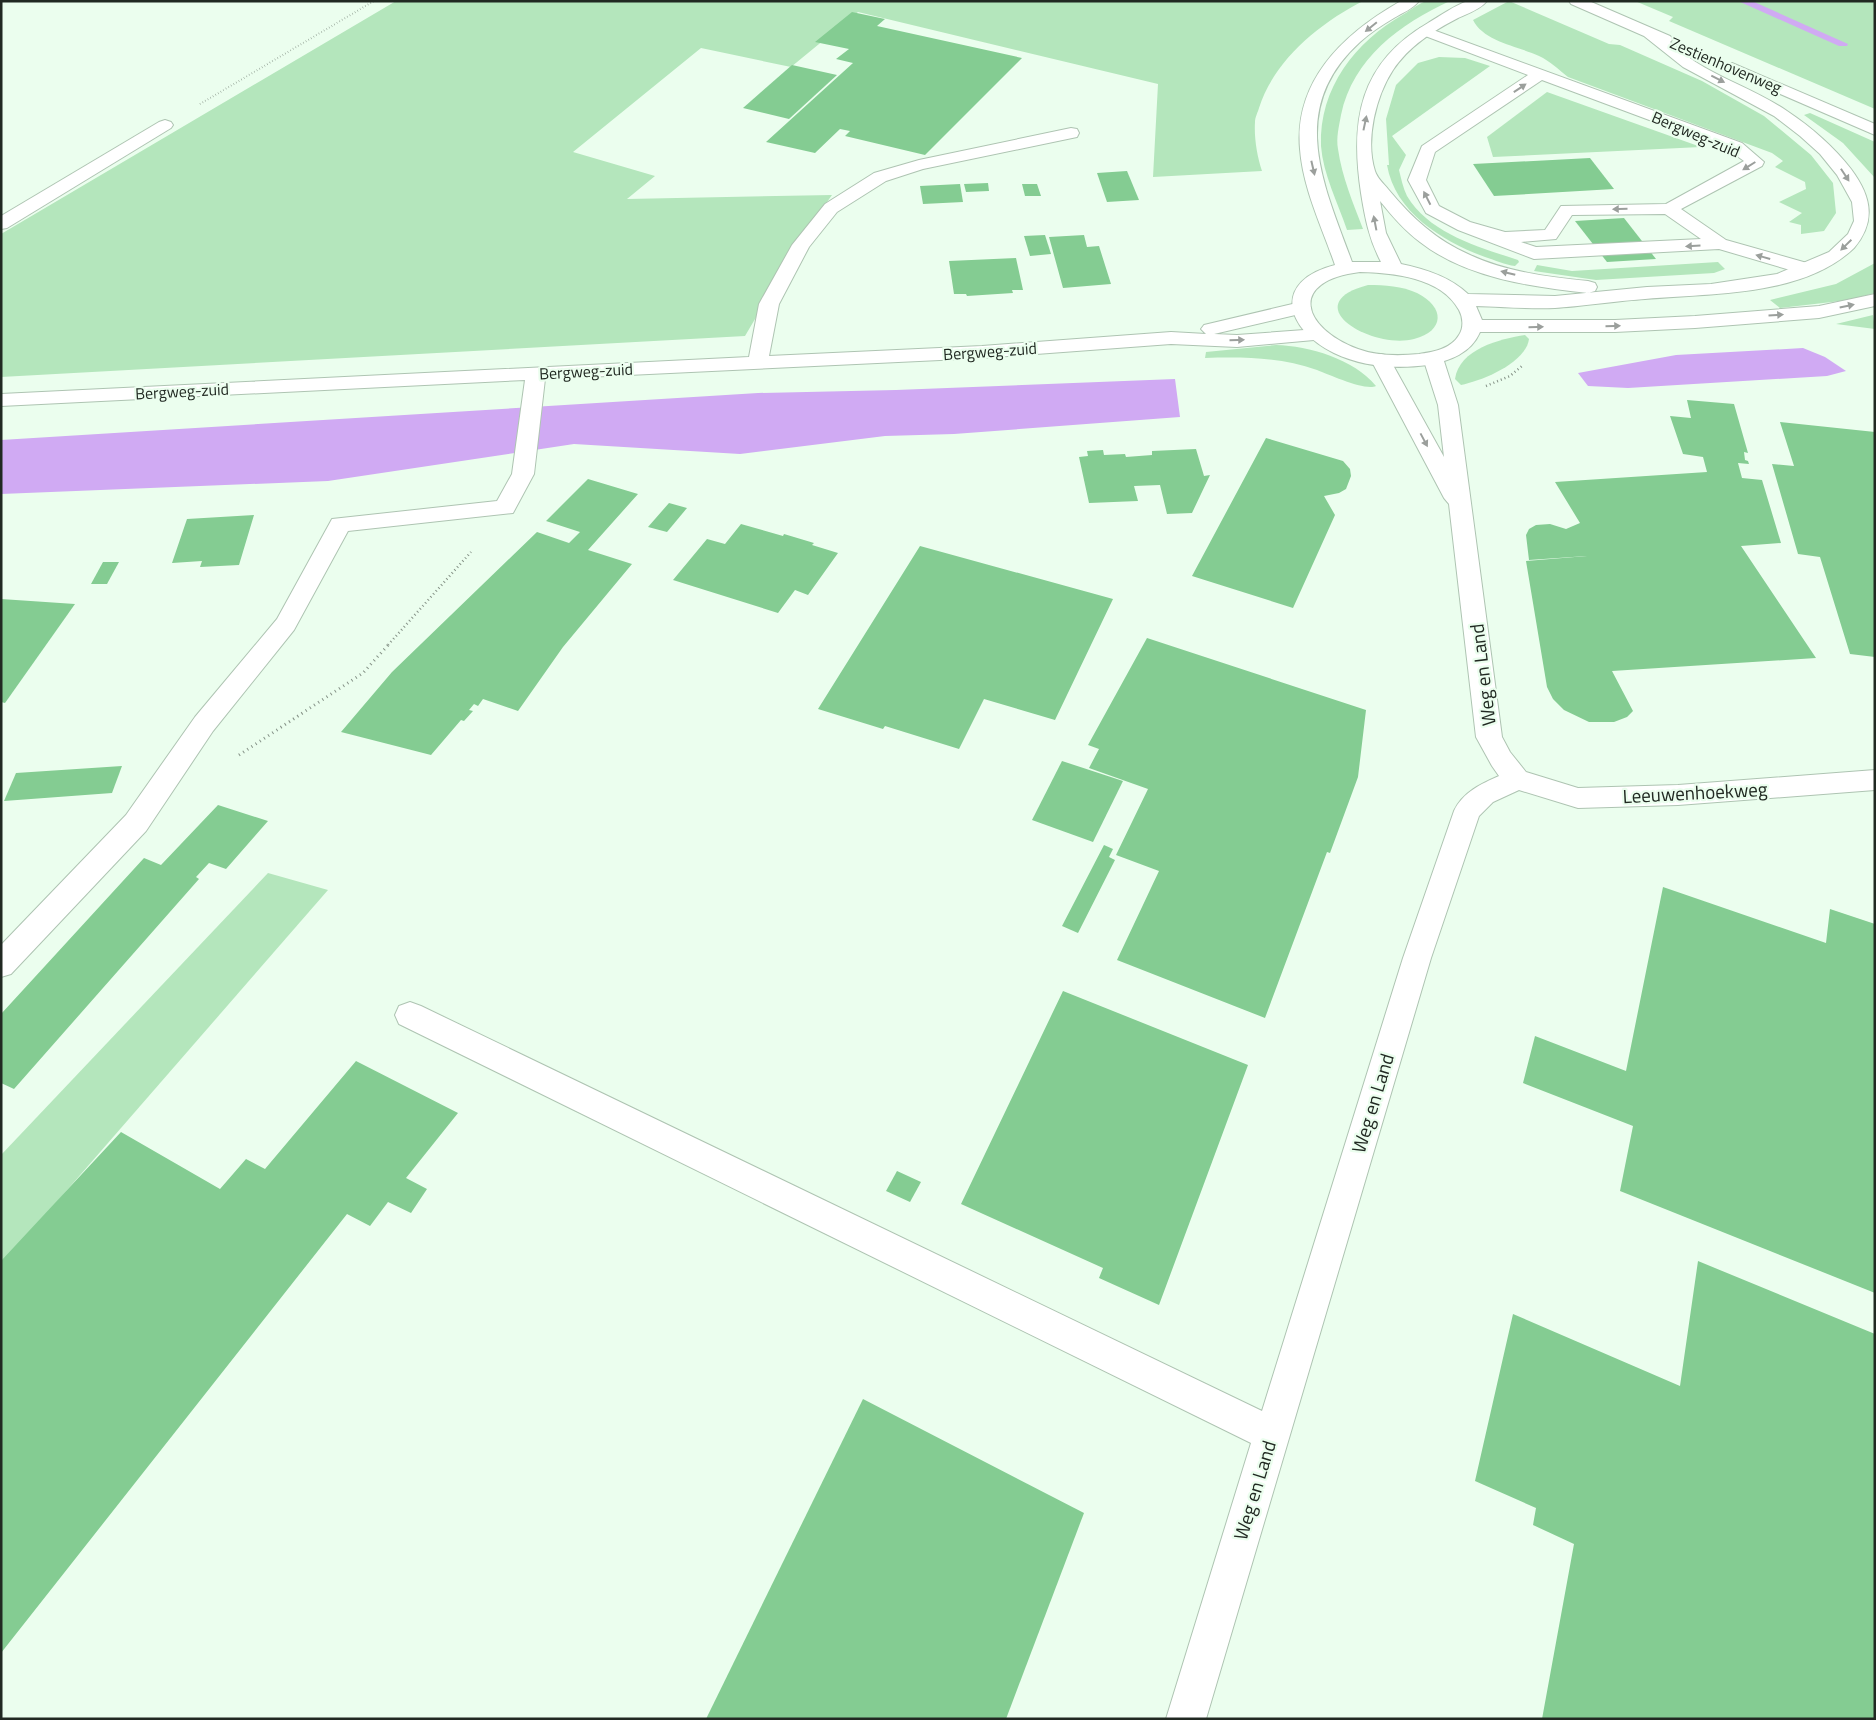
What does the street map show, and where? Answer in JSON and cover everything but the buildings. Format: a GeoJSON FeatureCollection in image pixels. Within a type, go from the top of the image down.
{"type":"FeatureCollection","features":[{"type":"Feature","properties":{"kind":"main road"},"geometry":{"type":"LineString","coordinates":[[1345,268],[1317,187],[1308,147],[1312,111],[1322,81],[1346,47],[1380,20],[1412,1]]}},
{"type":"Feature","properties":{"kind":"main road"},"geometry":{"type":"LineString","coordinates":[[1394,268],[1377,233],[1365,172],[1363,131],[1370,101],[1383,72],[1403,48],[1426,31],[1480,1]]}},
{"type":"Feature","properties":{"kind":"main road","name":"Zestienhovenweg"},"geometry":{"type":"LineString","coordinates":[[1576,1],[1875,130]]}},
{"type":"Feature","properties":{"kind":"main road"},"geometry":{"type":"LineString","coordinates":[[1463,300],[1555,302],[1646,293],[1711,290],[1780,279],[1835,256],[1856,236],[1863,221],[1861,202],[1845,174],[1826,150],[1806,132],[1763,103],[1688,64],[1642,29]]}},
{"type":"Feature","properties":{"kind":"main road","name":"Bergweg-zuid"},"geometry":{"type":"LineString","coordinates":[[1426,31],[1709,136],[1736,147],[1756,162],[1669,209],[1567,210],[1550,235],[1504,237],[1464,226]]}},
{"type":"Feature","properties":{"kind":"main road","name":"Bergweg-zuid"},"geometry":{"type":"LineString","coordinates":[[1540,74],[1428,150],[1417,180],[1432,209],[1464,226],[1534,253],[1720,244]]}},
{"type":"Feature","properties":{"kind":"main road"},"geometry":{"type":"LineString","coordinates":[[1,224],[165,125]]}},
{"type":"Feature","properties":{"kind":"main road"},"geometry":{"type":"LineString","coordinates":[[758,363],[769,304],[802,245],[831,208],[880,177],[919,165],[1071,133]]}},
{"type":"Feature","properties":{"kind":"main road"},"geometry":{"type":"LineString","coordinates":[[1365,172],[1403,217],[1428,239],[1456,255],[1488,268],[1556,284],[1646,293]]}},
{"type":"Feature","properties":{"kind":"main road","name":"Bergweg-zuid"},"geometry":{"type":"LineString","coordinates":[[1669,209],[1720,244],[1807,269]]}},
{"type":"Feature","properties":{"kind":"main road"},"geometry":{"type":"LineString","coordinates":[[1368,266],[1394,268],[1434,280],[1451,289],[1463,300],[1469,309],[1473,326],[1469,336],[1461,345],[1449,353],[1433,358],[1400,362],[1381,360],[1346,351],[1318,335],[1303,317],[1301,308],[1302,297],[1306,287],[1316,279],[1345,268],[1368,266]]}},
{"type":"Feature","properties":{"kind":"main road"},"geometry":{"type":"LineString","coordinates":[[1473,326],[1615,326],[1695,322],[1818,312],[1875,300]]}},
{"type":"Feature","properties":{"kind":"main road","name":"Bergweg-zuid"},"geometry":{"type":"LineString","coordinates":[[1170,338],[1301,308]]}},
{"type":"Feature","properties":{"kind":"main road","name":"Bergweg-zuid"},"geometry":{"type":"LineString","coordinates":[[1,400],[982,352],[1170,338],[1237,341],[1318,335]]}},
{"type":"Feature","properties":{"kind":"main road","name":"Weg en Land"},"geometry":{"type":"LineString","coordinates":[[1186,1719],[1414,967],[1467,811],[1484,795],[1517,779],[1501,758],[1489,737],[1446,395],[1433,358]]}},
{"type":"Feature","properties":{"kind":"main road","name":"Weg en Land"},"geometry":{"type":"LineString","coordinates":[[1381,360],[1462,512]]}},
{"type":"Feature","properties":{"kind":"main road"},"geometry":{"type":"LineString","coordinates":[[1,965],[136,823],[204,724],[286,624],[340,524],[505,508],[523,474],[536,374]]}},
{"type":"Feature","properties":{"kind":"main road","name":"Leeuwenhoekweg"},"geometry":{"type":"LineString","coordinates":[[1517,779],[1578,798],[1678,795],[1875,780]]}},
{"type":"Feature","properties":{"kind":"main road"},"geometry":{"type":"LineString","coordinates":[[410,1015],[1271,1434]]}},
{"type":"Feature","properties":{"kind":"path"},"geometry":{"type":"LineString","coordinates":[[165,125],[374,1]]}},
{"type":"Feature","properties":{"kind":"path"},"geometry":{"type":"LineString","coordinates":[[234,759],[363,673],[489,532],[505,508]]}},
{"type":"Feature","properties":{"kind":"green space"},"geometry":{"type":"Polygon","coordinates":[[[396,1],[1363,1],[1315,32],[1287,59],[1276,74],[1266,91],[1255,120],[1256,147],[1262,171],[1153,177],[1158,84],[858,12],[791,67],[701,48],[573,152],[655,176],[627,199],[832,195],[810,226],[745,336],[1,377],[1,234],[396,1]]]}},
{"type":"Feature","properties":{"kind":"green space"},"geometry":{"type":"Polygon","coordinates":[[[1450,1],[1414,20],[1381,45],[1356,76],[1347,95],[1341,115],[1337,145],[1345,180],[1363,229],[1347,230],[1322,157],[1322,125],[1326,105],[1333,86],[1343,69],[1356,53],[1386,25],[1424,2],[1450,1]]]}},
{"type":"Feature","properties":{"kind":"green space"},"geometry":{"type":"Polygon","coordinates":[[[1509,1],[1609,44],[1620,45],[1702,81],[1764,116],[1811,155],[1833,183],[1836,213],[1824,231],[1801,234],[1801,225],[1789,222],[1802,213],[1779,202],[1806,189],[1805,182],[1775,167],[1783,161],[1772,153],[1568,77],[1543,58],[1485,34],[1473,20],[1509,1]]]}},
{"type":"Feature","properties":{"kind":"green space"},"geometry":{"type":"Polygon","coordinates":[[[1635,1],[1875,1],[1875,109],[1669,21],[1673,17],[1635,1]]]}},
{"type":"Feature","properties":{"kind":"green space"},"geometry":{"type":"Polygon","coordinates":[[[1439,57],[1465,58],[1490,66],[1392,136],[1406,155],[1399,170],[1404,190],[1417,209],[1442,230],[1487,250],[1518,260],[1519,262],[1515,266],[1469,251],[1438,234],[1411,211],[1400,198],[1392,182],[1387,165],[1389,165],[1386,119],[1396,85],[1418,63],[1439,57]]]}},
{"type":"Feature","properties":{"kind":"green space"},"geometry":{"type":"Polygon","coordinates":[[[1547,92],[1701,147],[1493,157],[1487,137],[1547,92]]]}},
{"type":"Feature","properties":{"kind":"green space"},"geometry":{"type":"Polygon","coordinates":[[[1810,113],[1875,142],[1875,178],[1843,143],[1804,115],[1810,113]]]}},
{"type":"Feature","properties":{"kind":"green space"},"geometry":{"type":"Polygon","coordinates":[[[1718,262],[1725,269],[1714,273],[1596,280],[1534,271],[1537,265],[1572,271],[1718,262]]]}},
{"type":"Feature","properties":{"kind":"green space"},"geometry":{"type":"Polygon","coordinates":[[[1875,263],[1875,293],[1849,300],[1780,308],[1770,300],[1836,284],[1875,263]]]}},
{"type":"Feature","properties":{"kind":"green space"},"geometry":{"type":"Polygon","coordinates":[[[1368,285],[1393,286],[1417,293],[1433,305],[1438,318],[1436,325],[1424,335],[1414,339],[1397,341],[1378,338],[1361,332],[1348,323],[1339,313],[1338,303],[1347,293],[1368,285]]]}},
{"type":"Feature","properties":{"kind":"green space"},"geometry":{"type":"Polygon","coordinates":[[[1873,315],[1875,329],[1836,324],[1873,315]]]}},
{"type":"Feature","properties":{"kind":"green space"},"geometry":{"type":"Polygon","coordinates":[[[1525,335],[1529,339],[1526,348],[1520,356],[1502,370],[1480,380],[1461,385],[1455,379],[1458,369],[1472,353],[1504,339],[1525,335]]]}},
{"type":"Feature","properties":{"kind":"green space"},"geometry":{"type":"Polygon","coordinates":[[[1276,345],[1316,351],[1343,361],[1356,368],[1376,386],[1356,384],[1317,370],[1276,360],[1205,358],[1206,352],[1276,345]]]}},
{"type":"Feature","properties":{"kind":"green space"},"geometry":{"type":"Polygon","coordinates":[[[268,873],[328,890],[1,1266],[1,1155],[268,873]]]}},
{"type":"Feature","properties":{"kind":"shaded area"},"geometry":{"type":"Polygon","coordinates":[[[1803,348],[1825,357],[1846,371],[1827,376],[1628,388],[1588,386],[1578,373],[1676,355],[1803,348]]]}},
{"type":"Feature","properties":{"kind":"shaded area"},"geometry":{"type":"Polygon","coordinates":[[[1175,379],[1180,417],[954,434],[885,436],[740,454],[574,444],[328,481],[1,494],[1,440],[758,393],[896,390],[1175,379]]]}},
{"type":"Feature","properties":{"kind":"waterway"},"geometry":{"type":"LineString","coordinates":[[1743,1],[1843,44]]}}]}
